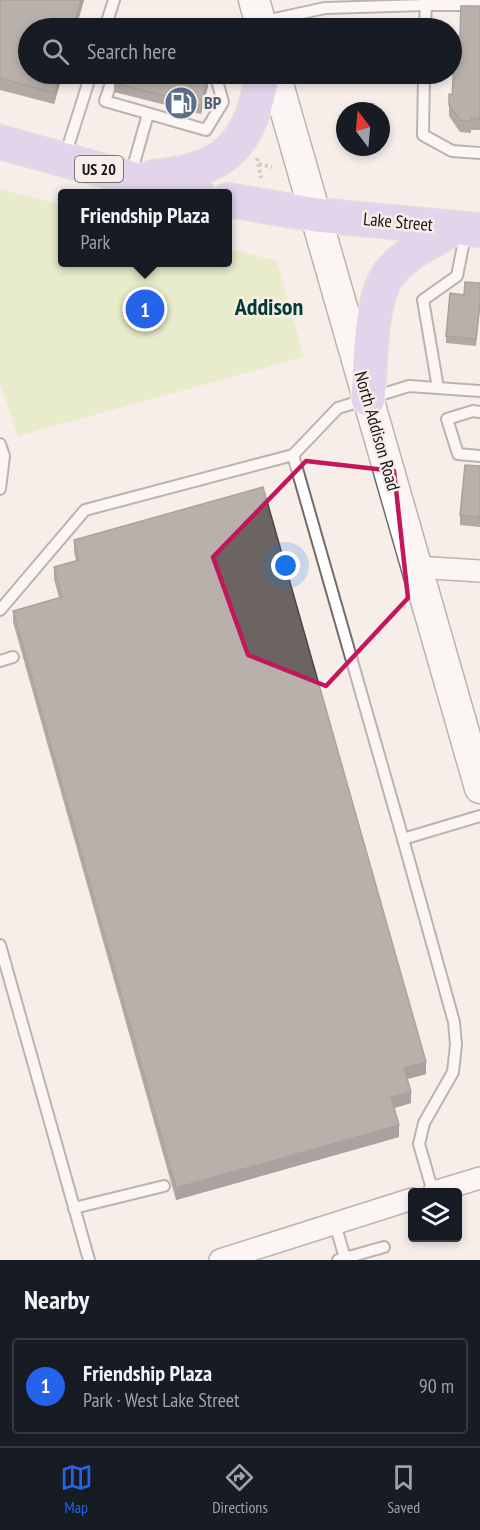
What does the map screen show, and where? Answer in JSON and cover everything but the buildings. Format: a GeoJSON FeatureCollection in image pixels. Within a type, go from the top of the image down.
{"type":"FeatureCollection","features":[{"type":"Feature","properties":{"kind":"main road"},"geometry":{"type":"LineString","coordinates":[[132,178],[184,174],[219,160],[237,144],[249,122],[260,84]]}},
{"type":"Feature","properties":{"kind":"main road","name":"US 20"},"geometry":{"type":"LineString","coordinates":[[0,142],[177,189]]}},
{"type":"Feature","properties":{"kind":"main road","name":"Lake Street"},"geometry":{"type":"LineString","coordinates":[[232,201],[316,215],[467,229]]}},
{"type":"Feature","properties":{"kind":"main road"},"geometry":{"type":"LineString","coordinates":[[368,399],[375,309],[386,279],[400,263],[423,246],[467,229]]}},
{"type":"Feature","properties":{"kind":"street","name":"North Addison Road"},"geometry":{"type":"LineString","coordinates":[[278,84],[480,788]]}},
{"type":"Feature","properties":{"kind":"street"},"geometry":{"type":"LineString","coordinates":[[416,567],[480,571]]}},
{"type":"Feature","properties":{"kind":"street"},"geometry":{"type":"LineString","coordinates":[[446,1188],[480,1178]]}},
{"type":"Feature","properties":{"kind":"street"},"geometry":{"type":"LineString","coordinates":[[220,1260],[408,1200]]}},
{"type":"Feature","properties":{"kind":"lane"},"geometry":{"type":"LineString","coordinates":[[108,18],[114,0]]}},
{"type":"Feature","properties":{"kind":"lane"},"geometry":{"type":"LineString","coordinates":[[425,18],[426,2]]}},
{"type":"Feature","properties":{"kind":"lane"},"geometry":{"type":"LineString","coordinates":[[262,18],[325,4],[465,2],[480,5]]}},
{"type":"Feature","properties":{"kind":"lane"},"geometry":{"type":"LineString","coordinates":[[64,159],[87,84]]}},
{"type":"Feature","properties":{"kind":"lane"},"geometry":{"type":"LineString","coordinates":[[111,84],[105,101],[206,130],[223,102],[218,84]]}},
{"type":"Feature","properties":{"kind":"lane"},"geometry":{"type":"LineString","coordinates":[[424,84],[423,135],[452,151],[480,153]]}},
{"type":"Feature","properties":{"kind":"lane"},"geometry":{"type":"LineString","coordinates":[[132,178],[148,114]]}},
{"type":"Feature","properties":{"kind":"lane"},"geometry":{"type":"LineString","coordinates":[[438,388],[423,300],[457,276],[467,229]]}},
{"type":"Feature","properties":{"kind":"lane"},"geometry":{"type":"LineString","coordinates":[[0,610],[85,510],[293,456],[338,408],[409,386],[480,391]]}},
{"type":"Feature","properties":{"kind":"lane"},"geometry":{"type":"LineString","coordinates":[[480,412],[473,411],[447,419],[458,454],[480,456]]}},
{"type":"Feature","properties":{"kind":"lane"},"geometry":{"type":"LineString","coordinates":[[0,444],[4,456],[0,489]]}},
{"type":"Feature","properties":{"kind":"lane"},"geometry":{"type":"LineString","coordinates":[[293,456],[454,1022],[456,1045],[453,1072],[424,1123],[419,1144],[432,1188]]}},
{"type":"Feature","properties":{"kind":"lane"},"geometry":{"type":"LineString","coordinates":[[0,661],[13,657]]}},
{"type":"Feature","properties":{"kind":"lane"},"geometry":{"type":"LineString","coordinates":[[403,839],[480,816]]}},
{"type":"Feature","properties":{"kind":"lane"},"geometry":{"type":"LineString","coordinates":[[0,945],[89,1260]]}},
{"type":"Feature","properties":{"kind":"lane"},"geometry":{"type":"LineString","coordinates":[[74,1208],[164,1186]]}},
{"type":"Feature","properties":{"kind":"lane"},"geometry":{"type":"LineString","coordinates":[[335,1224],[341,1259],[384,1247]]}},
{"type":"Feature","properties":{"kind":"path"},"geometry":{"type":"LineString","coordinates":[[261,178],[259,164],[272,167]]}},
{"type":"Feature","properties":{"kind":"highlighted area"},"geometry":{"type":"Polygon","coordinates":[[[306,461],[394,471],[408,598],[326,686],[248,655],[213,557],[306,461]]]}},
{"type":"Feature","properties":{"kind":"green space"},"geometry":{"type":"Polygon","coordinates":[[[0,189],[58,204],[58,267],[232,267],[232,249],[277,261],[304,357],[18,436],[0,383],[0,189]]]}},
{"type":"Feature","properties":{"kind":"place","name":"BP"},"geometry":{"type":"Point","coordinates":[181,103]}},
{"type":"Feature","properties":{"kind":"place","name":"Friendship Plaza"},"geometry":{"type":"Point","coordinates":[145,309]}},
{"type":"Feature","properties":{"kind":"district","name":"Addison"},"geometry":{"type":"Point","coordinates":[269,307]}}]}
